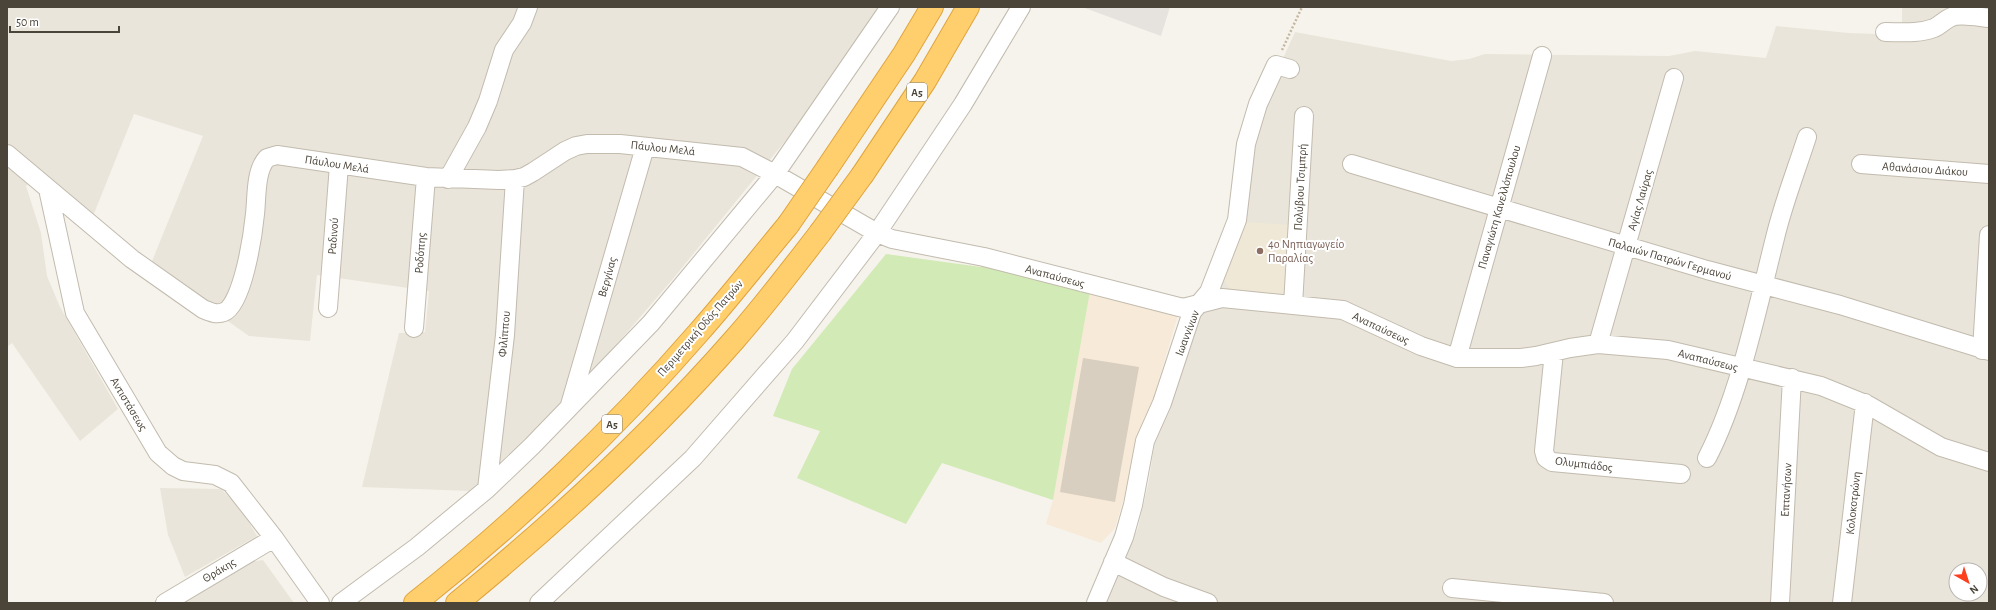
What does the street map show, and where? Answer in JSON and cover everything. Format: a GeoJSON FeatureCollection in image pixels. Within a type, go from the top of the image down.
{"type":"FeatureCollection","features":[{"type":"Feature","properties":{"kind":"highway","name":"Περιμετρική Οδός Πατρών"},"geometry":{"type":"LineString","coordinates":[[414,603],[492,540],[630,407],[698,333],[788,225],[904,54],[932,7]]}},
{"type":"Feature","properties":{"kind":"highway","name":"Α5"},"geometry":{"type":"LineString","coordinates":[[457,603],[508,562],[567,508],[688,391],[735,339],[820,233],[862,174],[925,81],[968,7]]}},
{"type":"Feature","properties":{"kind":"street"},"geometry":{"type":"LineString","coordinates":[[448,179],[477,127],[488,101],[504,50],[518,31],[528,7]]}},
{"type":"Feature","properties":{"kind":"street"},"geometry":{"type":"LineString","coordinates":[[342,603],[417,547],[487,489],[569,408],[651,322],[775,174],[890,7]]}},
{"type":"Feature","properties":{"kind":"street"},"geometry":{"type":"LineString","coordinates":[[539,603],[693,458],[795,341],[877,233],[963,104],[1021,7]]}},
{"type":"Feature","properties":{"kind":"street"},"geometry":{"type":"LineString","coordinates":[[1885,32],[1917,32],[1928,30],[1936,27],[1950,17],[1957,15],[1989,18]]}},
{"type":"Feature","properties":{"kind":"street","name":"Παναγιώτη Κανελλόπουλου"},"geometry":{"type":"LineString","coordinates":[[1457,358],[1542,56]]}},
{"type":"Feature","properties":{"kind":"street","name":"Ιωαννίνων"},"geometry":{"type":"LineString","coordinates":[[1096,603],[1130,520],[1145,441],[1162,404],[1192,312],[1209,292],[1237,220],[1246,144],[1258,104],[1283,67]]}},
{"type":"Feature","properties":{"kind":"street","name":"Αγίας Λαύρας"},"geometry":{"type":"LineString","coordinates":[[1598,344],[1627,247],[1674,78]]}},
{"type":"Feature","properties":{"kind":"street","name":"Πολύβιου Τσιμπρή"},"geometry":{"type":"LineString","coordinates":[[1293,305],[1304,116]]}},
{"type":"Feature","properties":{"kind":"street"},"geometry":{"type":"LineString","coordinates":[[1707,458],[1719,435],[1740,368],[1763,286],[1775,236],[1807,137]]}},
{"type":"Feature","properties":{"kind":"street","name":"Πάυλου Μελά"},"geometry":{"type":"LineString","coordinates":[[48,189],[132,259],[203,309],[218,314],[230,308],[238,292],[252,237],[260,170],[263,162],[267,158],[277,155],[426,178],[515,180],[533,172],[565,151],[576,146],[587,144],[620,144],[742,157],[775,174]]}},
{"type":"Feature","properties":{"kind":"street","name":"Βεργίνας"},"geometry":{"type":"LineString","coordinates":[[569,408],[645,146]]}},
{"type":"Feature","properties":{"kind":"street"},"geometry":{"type":"LineString","coordinates":[[7,154],[48,189]]}},
{"type":"Feature","properties":{"kind":"street","name":"Παλαιών Πατρών Γερμανού"},"geometry":{"type":"LineString","coordinates":[[1352,164],[1499,207],[1627,247],[1763,286],[1840,306],[1985,351]]}},
{"type":"Feature","properties":{"kind":"street","name":"Αθανάσιου Διάκου"},"geometry":{"type":"LineString","coordinates":[[1861,164],[1989,174]]}},
{"type":"Feature","properties":{"kind":"street","name":"Ραδινού"},"geometry":{"type":"LineString","coordinates":[[328,308],[339,165]]}},
{"type":"Feature","properties":{"kind":"street","name":"Αναπαύσεως"},"geometry":{"type":"LineString","coordinates":[[775,174],[877,233],[892,239],[984,257],[1156,302],[1183,308],[1222,298],[1343,310],[1411,342],[1457,358],[1521,358],[1598,344],[1668,350],[1821,386],[1865,403],[1941,447],[1989,462]]}},
{"type":"Feature","properties":{"kind":"street","name":"Ροδόπης"},"geometry":{"type":"LineString","coordinates":[[414,328],[426,178]]}},
{"type":"Feature","properties":{"kind":"street","name":"Φιλίππου"},"geometry":{"type":"LineString","coordinates":[[487,489],[505,335],[515,180]]}},
{"type":"Feature","properties":{"kind":"street","name":"Αντιστάσεως"},"geometry":{"type":"LineString","coordinates":[[48,189],[75,313],[158,453],[173,466],[183,471],[215,475],[230,483],[274,538],[320,603]]}},
{"type":"Feature","properties":{"kind":"street"},"geometry":{"type":"LineString","coordinates":[[1985,351],[1989,235]]}},
{"type":"Feature","properties":{"kind":"street","name":"Ολυμπιάδος"},"geometry":{"type":"LineString","coordinates":[[1554,352],[1544,450],[1546,458],[1552,462],[1681,474]]}},
{"type":"Feature","properties":{"kind":"street","name":"Επτανήσων"},"geometry":{"type":"LineString","coordinates":[[1780,603],[1792,378]]}},
{"type":"Feature","properties":{"kind":"street","name":"Κολοκοτρώνη"},"geometry":{"type":"LineString","coordinates":[[1842,603],[1865,403]]}},
{"type":"Feature","properties":{"kind":"street","name":"Θράκης"},"geometry":{"type":"LineString","coordinates":[[165,603],[274,538]]}},
{"type":"Feature","properties":{"kind":"street"},"geometry":{"type":"LineString","coordinates":[[1113,562],[1164,587],[1207,603]]}},
{"type":"Feature","properties":{"kind":"street"},"geometry":{"type":"LineString","coordinates":[[1452,588],[1511,599],[1604,602]]}},
{"type":"Feature","properties":{"kind":"path"},"geometry":{"type":"LineString","coordinates":[[1283,67],[1302,7]]}},
{"type":"Feature","properties":{"kind":"shaded area"},"geometry":{"type":"Polygon","coordinates":[[[7,7],[880,7],[799,124],[672,280],[586,380],[470,491],[362,487],[399,333],[425,332],[429,291],[317,275],[310,341],[249,336],[150,266],[203,136],[134,114],[93,216],[41,174],[26,186],[41,233],[47,276],[60,307],[118,409],[80,441],[12,343],[7,347],[7,7]]]}},
{"type":"Feature","properties":{"kind":"shaded area"},"geometry":{"type":"Polygon","coordinates":[[[1082,7],[1170,7],[1161,36],[1082,7]]]}},
{"type":"Feature","properties":{"kind":"shaded area"},"geometry":{"type":"Polygon","coordinates":[[[1902,7],[1989,7],[1989,603],[1103,603],[1138,528],[1149,480],[1155,439],[1198,314],[1203,309],[1261,107],[1295,32],[1451,61],[1469,59],[1485,54],[1669,56],[1695,51],[1766,58],[1776,26],[1849,33],[1902,35],[1902,7]]]}},
{"type":"Feature","properties":{"kind":"shaded area","name":"4o Νηπιαγωγείο Παραλίας"},"geometry":{"type":"Polygon","coordinates":[[[1241,222],[1292,225],[1286,296],[1231,291],[1221,275],[1241,222]]]}},
{"type":"Feature","properties":{"kind":"shaded area"},"geometry":{"type":"Polygon","coordinates":[[[1090,289],[1178,315],[1115,528],[1101,543],[1046,524],[1053,500],[1090,289]]]}},
{"type":"Feature","properties":{"kind":"shaded area"},"geometry":{"type":"Polygon","coordinates":[[[160,488],[221,489],[240,508],[257,536],[185,577],[168,535],[160,488]]]}},
{"type":"Feature","properties":{"kind":"shaded area"},"geometry":{"type":"Polygon","coordinates":[[[263,560],[294,603],[183,603],[249,562],[263,560]]]}},
{"type":"Feature","properties":{"kind":"green space"},"geometry":{"type":"Polygon","coordinates":[[[886,254],[981,267],[982,263],[1090,291],[1053,500],[942,463],[906,524],[797,478],[820,431],[773,416],[792,369],[886,254]]]}},
{"type":"Feature","properties":{"kind":"building"},"geometry":{"type":"Polygon","coordinates":[[[1083,358],[1139,367],[1115,502],[1060,492],[1083,358]]]}},
{"type":"Feature","properties":{"kind":"place","name":"4o Νηπιαγωγείο Παραλίας"},"geometry":{"type":"Point","coordinates":[1260,251]}}]}
